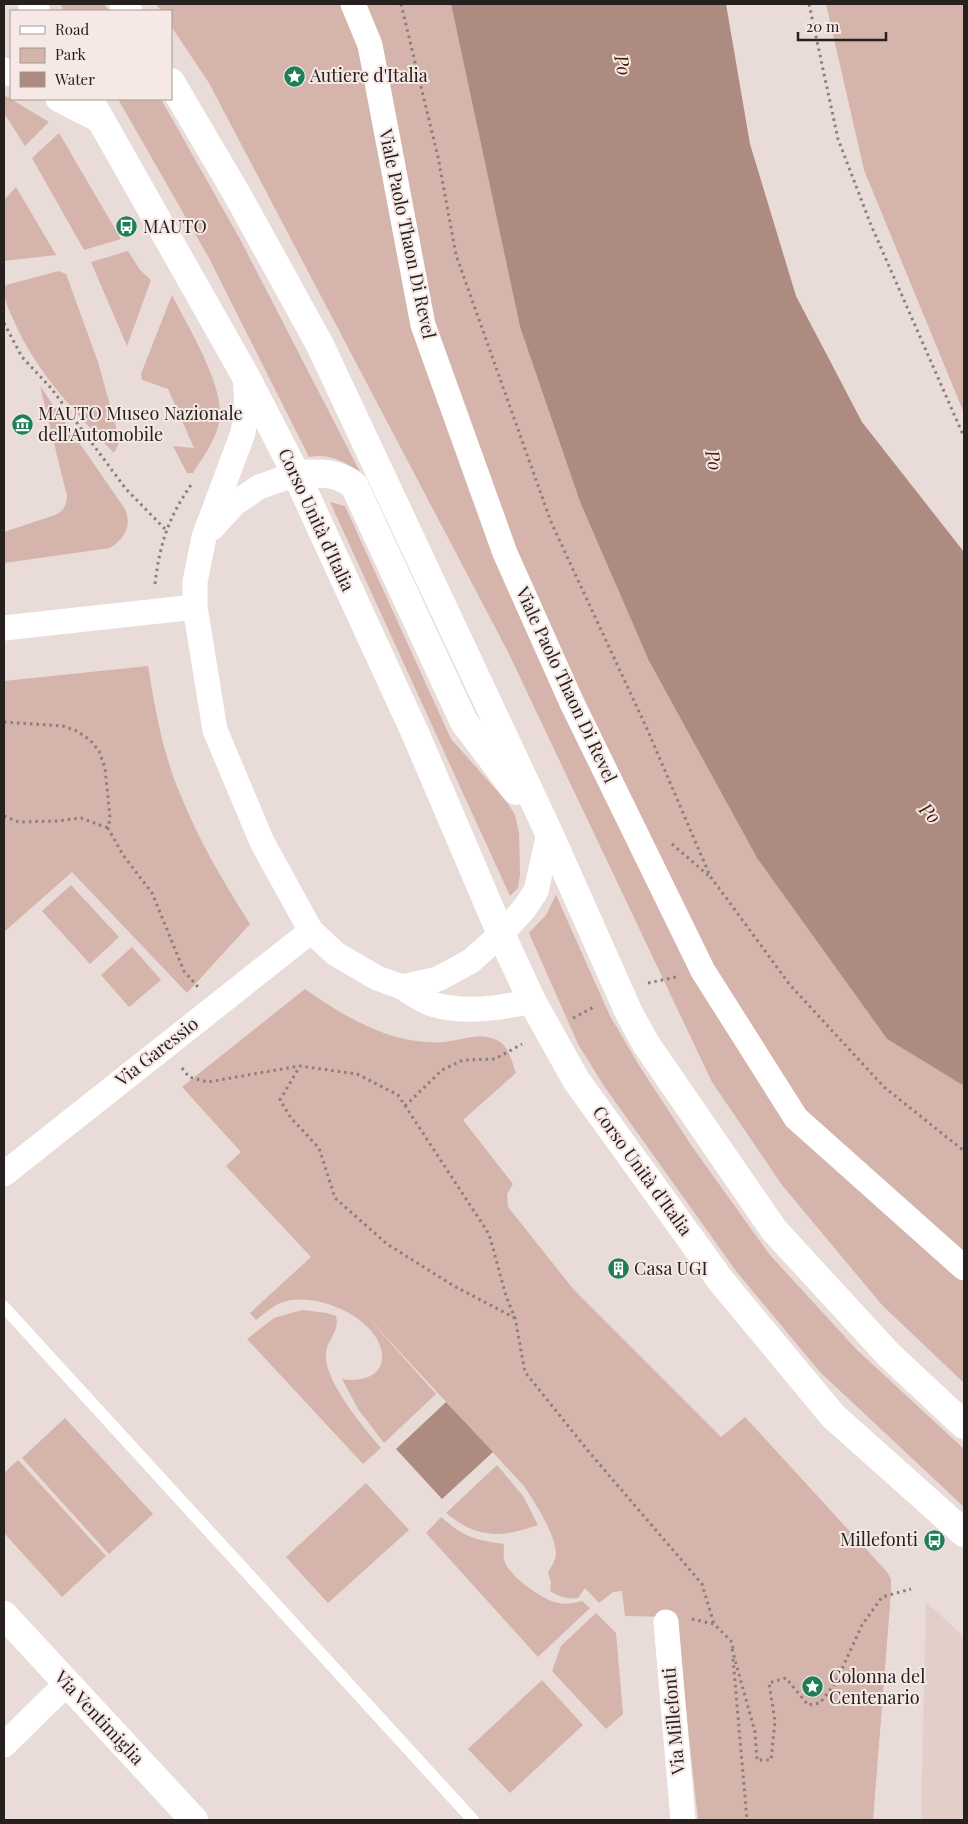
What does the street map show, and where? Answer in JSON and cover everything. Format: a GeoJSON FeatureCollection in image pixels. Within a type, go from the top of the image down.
{"type":"FeatureCollection","features":[{"type":"Feature","properties":{"kind":"main road"},"geometry":{"type":"LineString","coordinates":[[172,84],[238,196],[320,345],[549,834],[629,1013],[646,1044],[774,1230],[889,1355],[964,1424]]}},
{"type":"Feature","properties":{"kind":"main road","name":"Corso Unità d'Italia"},"geometry":{"type":"LineString","coordinates":[[95,110],[245,375],[296,474],[416,735],[501,934],[532,1001],[576,1080],[721,1281],[833,1416],[964,1533]]}},
{"type":"Feature","properties":{"kind":"main road"},"geometry":{"type":"LineString","coordinates":[[296,474],[329,473],[344,478],[354,485],[464,722],[549,834]]}},
{"type":"Feature","properties":{"kind":"main road","name":"Via Ventimiglia"},"geometry":{"type":"LineString","coordinates":[[4,1615],[194,1820]]}},
{"type":"Feature","properties":{"kind":"street","name":"Viale Paolo Thaon Di Revel"},"geometry":{"type":"LineString","coordinates":[[353,4],[370,45],[423,325],[505,553],[571,701],[703,971],[796,1118],[964,1268]]}},
{"type":"Feature","properties":{"kind":"street","name":"Corso Unità d'Italia"},"geometry":{"type":"LineString","coordinates":[[61,100],[95,110]]}},
{"type":"Feature","properties":{"kind":"street"},"geometry":{"type":"LineString","coordinates":[[245,375],[247,408],[243,434],[204,537],[195,582],[195,607],[215,730],[262,842],[311,930],[336,954],[377,978],[402,987],[430,1004],[452,1009],[494,1008],[532,1001]]}},
{"type":"Feature","properties":{"kind":"street"},"geometry":{"type":"LineString","coordinates":[[204,537],[234,504],[259,487],[296,474]]}},
{"type":"Feature","properties":{"kind":"street"},"geometry":{"type":"LineString","coordinates":[[4,628],[195,607]]}},
{"type":"Feature","properties":{"kind":"street"},"geometry":{"type":"LineString","coordinates":[[402,987],[438,979],[471,961],[501,934],[524,909],[536,891],[549,834]]}},
{"type":"Feature","properties":{"kind":"street","name":"Via Garessio"},"geometry":{"type":"LineString","coordinates":[[4,1174],[311,930]]}},
{"type":"Feature","properties":{"kind":"street","name":"Via Millefonti"},"geometry":{"type":"LineString","coordinates":[[666,1622],[683,1820]]}},
{"type":"Feature","properties":{"kind":"street"},"geometry":{"type":"LineString","coordinates":[[4,1746],[67,1683]]}},
{"type":"Feature","properties":{"kind":"lane"},"geometry":{"type":"LineString","coordinates":[[4,1308],[473,1820]]}},
{"type":"Feature","properties":{"kind":"path"},"geometry":{"type":"LineString","coordinates":[[401,4],[438,157],[456,255],[551,522],[648,731],[710,876],[790,985],[884,1087],[964,1151]]}},
{"type":"Feature","properties":{"kind":"path"},"geometry":{"type":"LineString","coordinates":[[809,4],[838,139],[871,225],[964,436]]}},
{"type":"Feature","properties":{"kind":"path"},"geometry":{"type":"LineString","coordinates":[[4,323],[22,357],[51,388],[126,489],[166,530]]}},
{"type":"Feature","properties":{"kind":"path"},"geometry":{"type":"LineString","coordinates":[[152,612],[166,530],[171,517],[198,476]]}},
{"type":"Feature","properties":{"kind":"path"},"geometry":{"type":"LineString","coordinates":[[4,722],[63,726],[77,731],[90,740],[99,751],[105,768],[110,818],[108,828],[123,855],[152,893],[184,970]]}},
{"type":"Feature","properties":{"kind":"path"},"geometry":{"type":"LineString","coordinates":[[4,816],[19,822],[81,818],[108,828]]}},
{"type":"Feature","properties":{"kind":"path"},"geometry":{"type":"LineString","coordinates":[[568,1020],[597,1005]]}},
{"type":"Feature","properties":{"kind":"path"},"geometry":{"type":"LineString","coordinates":[[405,1106],[442,1070],[463,1060],[495,1059],[522,1044]]}},
{"type":"Feature","properties":{"kind":"path"},"geometry":{"type":"LineString","coordinates":[[300,1066],[280,1100],[291,1118],[319,1148],[335,1198],[387,1244],[454,1286],[515,1318]]}},
{"type":"Feature","properties":{"kind":"path"},"geometry":{"type":"LineString","coordinates":[[189,1077],[208,1082],[300,1066],[357,1074],[398,1095],[489,1234],[506,1296],[515,1318],[524,1372],[584,1446],[702,1584],[714,1624],[732,1642],[747,1820]]}},
{"type":"Feature","properties":{"kind":"path"},"geometry":{"type":"LineString","coordinates":[[732,1649],[754,1732],[757,1760],[771,1760],[775,1721],[769,1683],[786,1678],[808,1705],[820,1703],[836,1682],[862,1625],[882,1597],[911,1589]]}},
{"type":"Feature","properties":{"kind":"path"},"geometry":{"type":"LineString","coordinates":[[666,1622],[691,1619],[714,1624]]}},
{"type":"Feature","properties":{"kind":"shaded area"},"geometry":{"type":"Polygon","coordinates":[[[926,1602],[964,1637],[964,1820],[921,1820],[926,1602]]]}},
{"type":"Feature","properties":{"kind":"green space"},"geometry":{"type":"Polygon","coordinates":[[[60,4],[104,4],[108,10],[63,10],[60,4]]]}},
{"type":"Feature","properties":{"kind":"green space"},"geometry":{"type":"Polygon","coordinates":[[[156,4],[451,4],[520,327],[580,502],[649,661],[757,858],[887,1039],[964,1086],[964,1383],[882,1305],[782,1185],[712,1082],[507,650],[209,83],[172,28],[172,10],[160,10],[156,4]]]}},
{"type":"Feature","properties":{"kind":"green space"},"geometry":{"type":"Polygon","coordinates":[[[826,4],[964,4],[964,413],[864,170],[826,4]]]}},
{"type":"Feature","properties":{"kind":"green space"},"geometry":{"type":"Polygon","coordinates":[[[4,95],[49,122],[25,146],[4,113],[4,95]]]}},
{"type":"Feature","properties":{"kind":"green space"},"geometry":{"type":"Polygon","coordinates":[[[119,100],[162,100],[241,241],[360,472],[336,459],[323,456],[309,457],[209,258],[119,100]]]}},
{"type":"Feature","properties":{"kind":"green space"},"geometry":{"type":"Polygon","coordinates":[[[59,133],[121,239],[84,250],[32,158],[59,133]]]}},
{"type":"Feature","properties":{"kind":"green space"},"geometry":{"type":"Polygon","coordinates":[[[16,187],[56,255],[4,261],[4,200],[16,187]]]}},
{"type":"Feature","properties":{"kind":"green space"},"geometry":{"type":"Polygon","coordinates":[[[128,251],[140,270],[151,280],[127,346],[91,262],[128,251]]]}},
{"type":"Feature","properties":{"kind":"green space"},"geometry":{"type":"Polygon","coordinates":[[[59,271],[66,274],[98,362],[120,441],[114,453],[71,407],[45,375],[23,340],[6,301],[4,288],[6,285],[59,271]]]}},
{"type":"Feature","properties":{"kind":"green space"},"geometry":{"type":"Polygon","coordinates":[[[172,295],[212,375],[220,409],[219,423],[215,436],[193,473],[187,473],[173,446],[194,448],[168,389],[142,380],[141,374],[172,295]]]}},
{"type":"Feature","properties":{"kind":"green space"},"geometry":{"type":"Polygon","coordinates":[[[40,386],[125,509],[128,521],[126,531],[120,540],[110,548],[4,563],[4,532],[55,515],[64,508],[66,503],[67,496],[40,386]]]}},
{"type":"Feature","properties":{"kind":"green space"},"geometry":{"type":"Polygon","coordinates":[[[330,502],[345,506],[451,739],[507,802],[515,815],[519,833],[520,874],[518,888],[510,896],[330,502]]]}},
{"type":"Feature","properties":{"kind":"green space"},"geometry":{"type":"Polygon","coordinates":[[[148,666],[160,732],[169,764],[188,813],[221,877],[250,924],[187,993],[72,872],[4,932],[4,681],[148,666]]]}},
{"type":"Feature","properties":{"kind":"green space"},"geometry":{"type":"Polygon","coordinates":[[[71,885],[119,937],[90,964],[42,911],[71,885]]]}},
{"type":"Feature","properties":{"kind":"green space"},"geometry":{"type":"Polygon","coordinates":[[[556,895],[610,1016],[640,1067],[691,1145],[769,1254],[857,1350],[964,1449],[964,1507],[820,1372],[736,1271],[604,1086],[578,1044],[529,933],[546,915],[556,895]]]}},
{"type":"Feature","properties":{"kind":"green space"},"geometry":{"type":"Polygon","coordinates":[[[132,947],[161,980],[129,1007],[101,975],[132,947]]]}},
{"type":"Feature","properties":{"kind":"green space"},"geometry":{"type":"Polygon","coordinates":[[[305,989],[354,1020],[389,1035],[426,1042],[445,1042],[470,1037],[488,1037],[499,1041],[503,1045],[509,1053],[516,1073],[463,1120],[513,1184],[507,1194],[508,1207],[574,1290],[721,1437],[745,1417],[887,1572],[891,1579],[891,1592],[873,1820],[698,1820],[676,1617],[625,1616],[622,1591],[613,1592],[599,1603],[585,1588],[578,1598],[563,1597],[550,1591],[551,1582],[548,1572],[555,1559],[555,1546],[544,1518],[524,1486],[362,1311],[436,1394],[384,1443],[358,1409],[342,1379],[362,1379],[376,1372],[380,1366],[382,1359],[381,1350],[377,1339],[369,1329],[347,1312],[333,1306],[304,1300],[290,1300],[278,1304],[256,1320],[250,1313],[311,1257],[226,1166],[241,1152],[182,1087],[305,989]]]}},
{"type":"Feature","properties":{"kind":"green space"},"geometry":{"type":"Polygon","coordinates":[[[302,1310],[336,1316],[335,1331],[326,1352],[331,1376],[346,1403],[381,1448],[363,1464],[247,1339],[274,1318],[302,1310]]]}},
{"type":"Feature","properties":{"kind":"green space"},"geometry":{"type":"Polygon","coordinates":[[[65,1418],[153,1514],[109,1554],[22,1458],[65,1418]]]}},
{"type":"Feature","properties":{"kind":"green space"},"geometry":{"type":"Polygon","coordinates":[[[18,1460],[106,1556],[62,1597],[4,1533],[4,1473],[18,1460]]]}},
{"type":"Feature","properties":{"kind":"green space"},"geometry":{"type":"Polygon","coordinates":[[[497,1465],[523,1496],[538,1525],[512,1532],[490,1534],[469,1528],[446,1513],[497,1465]]]}},
{"type":"Feature","properties":{"kind":"green space"},"geometry":{"type":"Polygon","coordinates":[[[366,1483],[409,1530],[328,1603],[286,1557],[366,1483]]]}},
{"type":"Feature","properties":{"kind":"green space"},"geometry":{"type":"Polygon","coordinates":[[[441,1517],[456,1529],[470,1536],[504,1544],[504,1560],[507,1566],[519,1580],[535,1592],[562,1604],[582,1601],[590,1608],[538,1657],[426,1533],[441,1517]]]}},
{"type":"Feature","properties":{"kind":"green space"},"geometry":{"type":"Polygon","coordinates":[[[596,1613],[616,1633],[623,1714],[606,1729],[552,1671],[561,1646],[596,1613]]]}},
{"type":"Feature","properties":{"kind":"green space"},"geometry":{"type":"Polygon","coordinates":[[[542,1680],[583,1725],[510,1793],[468,1749],[542,1680]]]}},
{"type":"Feature","properties":{"kind":"water","name":"Po"},"geometry":{"type":"Polygon","coordinates":[[[451,4],[726,4],[750,144],[796,296],[862,422],[964,552],[964,1086],[887,1039],[757,858],[649,661],[580,502],[520,327],[451,4]]]}},
{"type":"Feature","properties":{"kind":"water"},"geometry":{"type":"Polygon","coordinates":[[[446,1402],[493,1452],[442,1499],[396,1449],[446,1402]]]}},
{"type":"Feature","properties":{"kind":"place","name":"Autiere d'Italia"},"geometry":{"type":"Point","coordinates":[294,76]}},
{"type":"Feature","properties":{"kind":"place","name":"MAUTO"},"geometry":{"type":"Point","coordinates":[127,227]}},
{"type":"Feature","properties":{"kind":"place","name":"MAUTO Museo Nazionale dell'Automobile"},"geometry":{"type":"Point","coordinates":[22,424]}},
{"type":"Feature","properties":{"kind":"place","name":"Casa UGI"},"geometry":{"type":"Point","coordinates":[618,1269]}},
{"type":"Feature","properties":{"kind":"place","name":"Millefonti"},"geometry":{"type":"Point","coordinates":[934,1540]}},
{"type":"Feature","properties":{"kind":"place","name":"Colonna del Centenario"},"geometry":{"type":"Point","coordinates":[813,1687]}}]}
